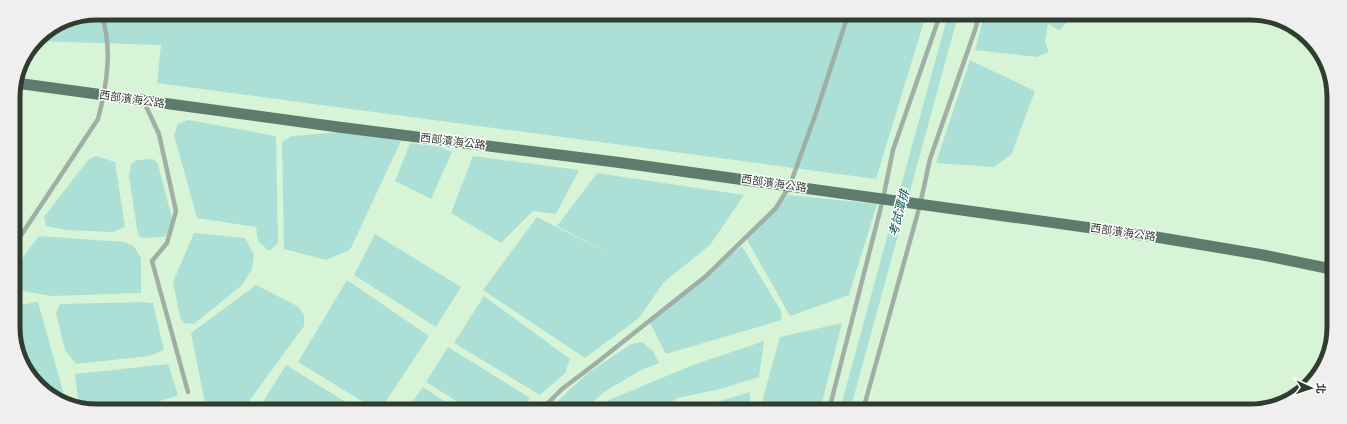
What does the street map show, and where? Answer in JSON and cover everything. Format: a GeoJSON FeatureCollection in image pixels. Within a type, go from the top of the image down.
{"type":"FeatureCollection","features":[{"type":"Feature","properties":{"kind":"main road","name":"西部濱海公路"},"geometry":{"type":"LineString","coordinates":[[22,84],[330,126],[790,185],[886,200],[1156,237],[1263,255],[1327,268]]}},
{"type":"Feature","properties":{"kind":"lane"},"geometry":{"type":"LineString","coordinates":[[20,237],[98,119],[104,95],[107,67],[106,41],[102,20]]}},
{"type":"Feature","properties":{"kind":"lane"},"geometry":{"type":"LineString","coordinates":[[547,404],[562,389],[706,276],[776,208],[790,185],[816,113],[846,20]]}},
{"type":"Feature","properties":{"kind":"lane"},"geometry":{"type":"LineString","coordinates":[[831,404],[886,200],[893,150],[938,20]]}},
{"type":"Feature","properties":{"kind":"lane"},"geometry":{"type":"LineString","coordinates":[[865,404],[930,159],[978,20]]}},
{"type":"Feature","properties":{"kind":"lane"},"geometry":{"type":"LineString","coordinates":[[144,100],[159,134],[176,212],[167,243],[152,261],[188,392]]}},
{"type":"Feature","properties":{"kind":"water"},"geometry":{"type":"Polygon","coordinates":[[[97,20],[924,20],[876,179],[157,83],[161,45],[43,41],[58,30],[72,24],[97,20]]]}},
{"type":"Feature","properties":{"kind":"water"},"geometry":{"type":"Polygon","coordinates":[[[983,20],[1070,20],[1059,30],[1048,24],[1045,42],[1049,52],[1037,57],[975,50],[983,20]]]}},
{"type":"Feature","properties":{"kind":"water"},"geometry":{"type":"Polygon","coordinates":[[[970,60],[1035,91],[1011,155],[994,167],[936,163],[970,60]]]}},
{"type":"Feature","properties":{"kind":"water"},"geometry":{"type":"Polygon","coordinates":[[[188,120],[276,136],[278,243],[269,251],[258,241],[256,227],[197,218],[174,135],[178,124],[188,120]]]}},
{"type":"Feature","properties":{"kind":"water"},"geometry":{"type":"Polygon","coordinates":[[[342,132],[401,141],[350,250],[326,260],[284,249],[282,142],[292,136],[342,132]]]}},
{"type":"Feature","properties":{"kind":"water"},"geometry":{"type":"Polygon","coordinates":[[[410,143],[440,147],[452,152],[431,199],[395,181],[410,143]]]}},
{"type":"Feature","properties":{"kind":"water"},"geometry":{"type":"Polygon","coordinates":[[[96,156],[115,162],[125,227],[112,232],[66,230],[46,226],[44,217],[88,160],[96,156]]]}},
{"type":"Feature","properties":{"kind":"water"},"geometry":{"type":"Polygon","coordinates":[[[473,156],[579,170],[556,214],[533,211],[501,243],[451,213],[473,156]]]}},
{"type":"Feature","properties":{"kind":"water"},"geometry":{"type":"Polygon","coordinates":[[[153,159],[158,164],[172,219],[171,229],[164,237],[142,238],[138,235],[129,176],[131,164],[137,160],[153,159]]]}},
{"type":"Feature","properties":{"kind":"water"},"geometry":{"type":"Polygon","coordinates":[[[597,173],[744,195],[710,245],[664,282],[639,318],[585,358],[483,290],[537,217],[619,259],[557,226],[597,173]]]}},
{"type":"Feature","properties":{"kind":"water"},"geometry":{"type":"Polygon","coordinates":[[[788,195],[877,204],[849,295],[790,316],[746,238],[788,195]]]}},
{"type":"Feature","properties":{"kind":"water"},"geometry":{"type":"Polygon","coordinates":[[[194,233],[245,238],[254,255],[252,269],[242,285],[194,324],[184,323],[180,317],[173,282],[194,233]]]}},
{"type":"Feature","properties":{"kind":"water"},"geometry":{"type":"Polygon","coordinates":[[[375,234],[461,287],[436,327],[354,275],[375,234]]]}},
{"type":"Feature","properties":{"kind":"water"},"geometry":{"type":"Polygon","coordinates":[[[39,236],[124,242],[134,246],[141,258],[141,293],[52,296],[23,291],[20,289],[20,264],[39,236]]]}},
{"type":"Feature","properties":{"kind":"water"},"geometry":{"type":"Polygon","coordinates":[[[742,246],[781,311],[782,320],[666,354],[649,321],[742,246]]]}},
{"type":"Feature","properties":{"kind":"water"},"geometry":{"type":"Polygon","coordinates":[[[347,280],[429,336],[384,404],[367,404],[298,362],[347,280]]]}},
{"type":"Feature","properties":{"kind":"water"},"geometry":{"type":"Polygon","coordinates":[[[256,285],[299,307],[304,315],[304,326],[247,404],[205,404],[191,333],[256,285]]]}},
{"type":"Feature","properties":{"kind":"water"},"geometry":{"type":"Polygon","coordinates":[[[484,296],[570,359],[565,373],[540,395],[454,343],[484,296]]]}},
{"type":"Feature","properties":{"kind":"water"},"geometry":{"type":"Polygon","coordinates":[[[38,302],[65,397],[42,382],[28,361],[21,342],[20,305],[38,302]]]}},
{"type":"Feature","properties":{"kind":"water"},"geometry":{"type":"Polygon","coordinates":[[[153,303],[164,350],[149,356],[76,364],[65,350],[56,313],[60,304],[153,303]]]}},
{"type":"Feature","properties":{"kind":"water"},"geometry":{"type":"Polygon","coordinates":[[[842,323],[822,404],[763,404],[763,398],[780,337],[842,323]]]}},
{"type":"Feature","properties":{"kind":"water"},"geometry":{"type":"Polygon","coordinates":[[[764,341],[759,377],[720,389],[678,398],[668,404],[605,404],[609,400],[693,365],[764,341]]]}},
{"type":"Feature","properties":{"kind":"water"},"geometry":{"type":"Polygon","coordinates":[[[642,342],[653,351],[659,363],[641,370],[604,392],[591,404],[554,404],[588,373],[631,344],[642,342]]]}},
{"type":"Feature","properties":{"kind":"water"},"geometry":{"type":"Polygon","coordinates":[[[448,347],[530,398],[525,404],[461,404],[426,382],[448,347]]]}},
{"type":"Feature","properties":{"kind":"water"},"geometry":{"type":"Polygon","coordinates":[[[168,364],[178,395],[153,404],[97,404],[78,401],[75,374],[168,364]]]}},
{"type":"Feature","properties":{"kind":"water"},"geometry":{"type":"Polygon","coordinates":[[[286,365],[349,404],[262,404],[286,365]]]}},
{"type":"Feature","properties":{"kind":"water"},"geometry":{"type":"Polygon","coordinates":[[[423,387],[448,404],[411,404],[423,387]]]}},
{"type":"Feature","properties":{"kind":"water"},"geometry":{"type":"Polygon","coordinates":[[[750,392],[750,404],[711,404],[750,392]]]}},
{"type":"Feature","properties":{"kind":"waterway","name":"考試潭排"},"geometry":{"type":"LineString","coordinates":[[847,404],[952,20]]}}]}
